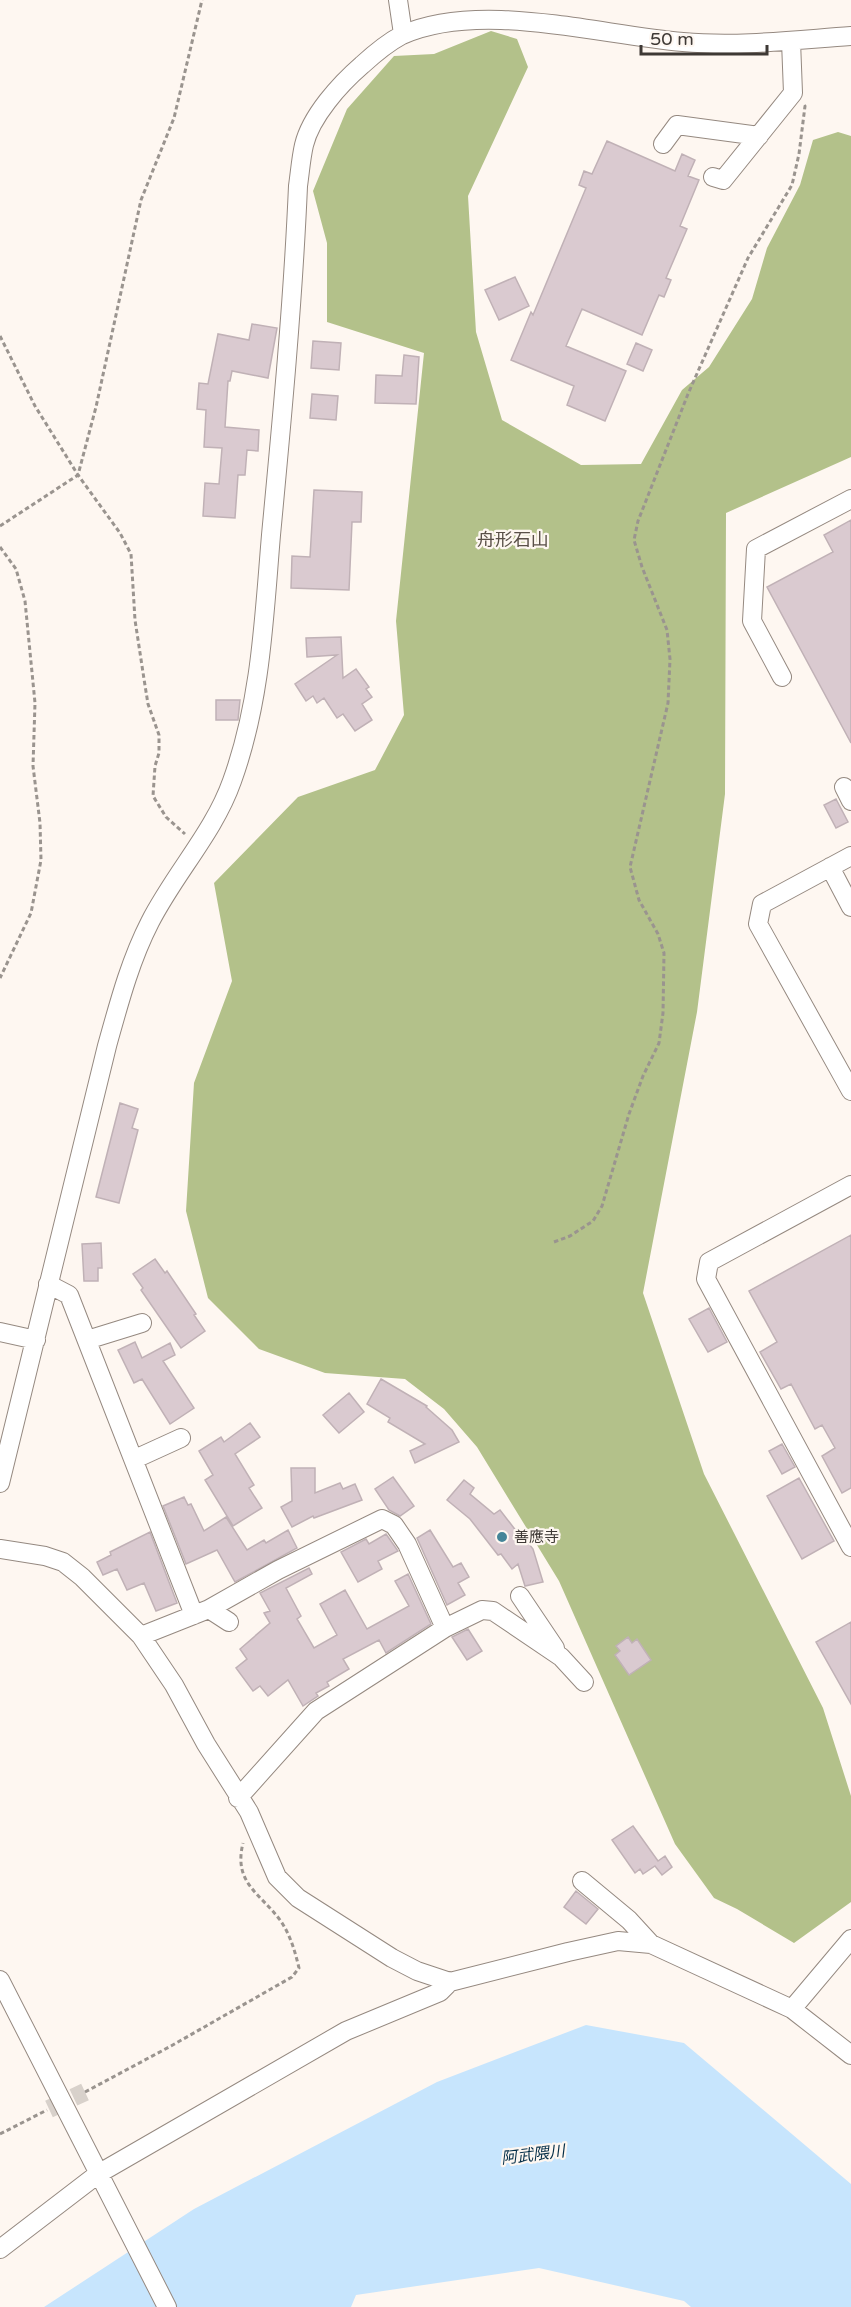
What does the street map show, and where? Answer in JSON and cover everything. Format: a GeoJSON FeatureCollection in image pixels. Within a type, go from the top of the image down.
{"type":"FeatureCollection","features":[{"type":"Feature","properties":{"kind":"street"},"geometry":{"type":"LineString","coordinates":[[398,0],[404,34]]}},
{"type":"Feature","properties":{"kind":"street"},"geometry":{"type":"LineString","coordinates":[[0,1483],[124,985],[134,956],[151,920],[219,810],[232,783],[254,706],[276,489],[298,186],[305,143],[325,103],[377,52],[404,34],[441,20],[478,14],[585,26],[681,42],[734,45],[851,36]]}},
{"type":"Feature","properties":{"kind":"street"},"geometry":{"type":"LineString","coordinates":[[713,177],[723,180],[793,93],[791,41]]}},
{"type":"Feature","properties":{"kind":"street"},"geometry":{"type":"LineString","coordinates":[[663,144],[677,125],[759,135]]}},
{"type":"Feature","properties":{"kind":"street"},"geometry":{"type":"LineString","coordinates":[[782,677],[752,621],[756,549],[851,499]]}},
{"type":"Feature","properties":{"kind":"street"},"geometry":{"type":"LineString","coordinates":[[851,856],[762,904],[758,924],[851,1091]]}},
{"type":"Feature","properties":{"kind":"street"},"geometry":{"type":"LineString","coordinates":[[830,867],[851,907]]}},
{"type":"Feature","properties":{"kind":"street"},"geometry":{"type":"LineString","coordinates":[[851,1185],[709,1262],[706,1279],[851,1547]]}},
{"type":"Feature","properties":{"kind":"street"},"geometry":{"type":"LineString","coordinates":[[48,1284],[69,1295],[135,1459],[202,1612],[229,1622]]}},
{"type":"Feature","properties":{"kind":"street"},"geometry":{"type":"LineString","coordinates":[[87,1340],[141,1323]]}},
{"type":"Feature","properties":{"kind":"street"},"geometry":{"type":"LineString","coordinates":[[0,1332],[36,1340]]}},
{"type":"Feature","properties":{"kind":"street"},"geometry":{"type":"LineString","coordinates":[[135,1459],[181,1438]]}},
{"type":"Feature","properties":{"kind":"street"},"geometry":{"type":"LineString","coordinates":[[141,1636],[202,1612],[278,1569],[382,1519],[394,1525],[406,1544],[445,1628]]}},
{"type":"Feature","properties":{"kind":"street"},"geometry":{"type":"LineString","coordinates":[[0,1549],[45,1556],[63,1562],[82,1577],[141,1636],[174,1685],[206,1744],[244,1805],[277,1877],[298,1898],[400,1962],[417,1971],[450,1982]]}},
{"type":"Feature","properties":{"kind":"street"},"geometry":{"type":"LineString","coordinates":[[520,1596],[561,1657],[584,1682]]}},
{"type":"Feature","properties":{"kind":"street"},"geometry":{"type":"LineString","coordinates":[[244,1805],[316,1711],[445,1628],[482,1610],[493,1611],[561,1657]]}},
{"type":"Feature","properties":{"kind":"street"},"geometry":{"type":"LineString","coordinates":[[582,1881],[629,1920],[651,1944]]}},
{"type":"Feature","properties":{"kind":"street"},"geometry":{"type":"LineString","coordinates":[[792,2008],[851,1939]]}},
{"type":"Feature","properties":{"kind":"street"},"geometry":{"type":"LineString","coordinates":[[0,2249],[98,2174],[346,2031],[440,1992],[450,1982],[568,1952],[618,1941],[651,1944],[792,2008],[851,2055]]}},
{"type":"Feature","properties":{"kind":"street"},"geometry":{"type":"LineString","coordinates":[[0,1980],[167,2307]]}},
{"type":"Feature","properties":{"kind":"path"},"geometry":{"type":"LineString","coordinates":[[0,526],[78,475],[96,407],[141,200],[174,118],[202,0]]}},
{"type":"Feature","properties":{"kind":"path"},"geometry":{"type":"LineString","coordinates":[[554,1242],[570,1236],[593,1221],[602,1206],[629,1114],[643,1076],[659,1043],[663,1013],[664,953],[658,934],[639,900],[630,867],[668,703],[670,660],[667,630],[634,540],[638,521],[688,394],[748,258],[792,185],[799,154],[805,106],[793,93]]}},
{"type":"Feature","properties":{"kind":"path"},"geometry":{"type":"LineString","coordinates":[[0,336],[35,405],[78,475],[120,533],[131,554],[135,620],[144,679],[148,704],[159,735],[153,796],[166,817],[198,844]]}},
{"type":"Feature","properties":{"kind":"path"},"geometry":{"type":"LineString","coordinates":[[0,547],[16,569],[25,601],[35,703],[33,766],[41,860],[31,913],[0,978]]}},
{"type":"Feature","properties":{"kind":"path"},"geometry":{"type":"LineString","coordinates":[[85,2092],[292,1977],[298,1968],[295,1951],[280,1920],[255,1895],[242,1875],[240,1856],[244,1805]]}},
{"type":"Feature","properties":{"kind":"path"},"geometry":{"type":"LineString","coordinates":[[0,2134],[49,2109]]}},
{"type":"Feature","properties":{"kind":"green space"},"geometry":{"type":"Polygon","coordinates":[[[491,31],[517,39],[528,67],[468,196],[476,332],[502,420],[581,465],[641,464],[682,390],[709,367],[752,299],[767,248],[800,185],[813,140],[838,132],[851,136],[851,457],[726,513],[725,794],[697,1012],[643,1293],[704,1474],[823,1708],[851,1796],[851,1902],[794,1943],[714,1898],[675,1844],[559,1581],[477,1447],[444,1409],[405,1379],[325,1373],[259,1349],[208,1298],[186,1211],[194,1083],[232,981],[214,883],[298,797],[375,770],[404,715],[396,621],[424,353],[327,322],[327,243],[313,191],[347,109],[394,56],[434,54],[491,31]]]}},
{"type":"Feature","properties":{"kind":"water","name":"阿武隈川"},"geometry":{"type":"Polygon","coordinates":[[[586,2025],[684,2043],[851,2184],[851,2307],[691,2307],[684,2301],[539,2268],[356,2295],[351,2307],[44,2307],[194,2209],[437,2082],[586,2025]]]}},
{"type":"Feature","properties":{"kind":"building"},"geometry":{"type":"Polygon","coordinates":[[[607,141],[675,171],[682,154],[695,160],[688,176],[699,180],[680,226],[687,229],[666,278],[671,280],[664,297],[659,295],[642,335],[582,309],[566,346],[626,371],[605,421],[567,405],[574,386],[511,360],[531,312],[533,315],[586,188],[579,185],[584,171],[592,174],[607,141]]]}},
{"type":"Feature","properties":{"kind":"building"},"geometry":{"type":"Polygon","coordinates":[[[515,277],[529,306],[499,320],[485,290],[515,277]]]}},
{"type":"Feature","properties":{"kind":"building"},"geometry":{"type":"Polygon","coordinates":[[[252,324],[277,328],[268,378],[232,371],[230,381],[228,381],[225,427],[259,430],[258,451],[247,450],[245,475],[238,475],[235,518],[203,516],[205,483],[219,484],[222,448],[204,447],[206,410],[197,409],[199,383],[208,384],[218,334],[249,340],[252,324]]]}},
{"type":"Feature","properties":{"kind":"building"},"geometry":{"type":"Polygon","coordinates":[[[313,341],[341,343],[339,370],[311,368],[313,341]]]}},
{"type":"Feature","properties":{"kind":"building"},"geometry":{"type":"Polygon","coordinates":[[[636,343],[652,350],[643,371],[627,364],[636,343]]]}},
{"type":"Feature","properties":{"kind":"building"},"geometry":{"type":"Polygon","coordinates":[[[404,355],[419,357],[416,404],[375,403],[376,375],[402,376],[404,355]]]}},
{"type":"Feature","properties":{"kind":"building"},"geometry":{"type":"Polygon","coordinates":[[[312,394],[338,396],[336,420],[310,418],[312,394]]]}},
{"type":"Feature","properties":{"kind":"building"},"geometry":{"type":"Polygon","coordinates":[[[314,490],[362,492],[361,522],[352,522],[349,590],[291,588],[292,556],[310,557],[314,490]]]}},
{"type":"Feature","properties":{"kind":"building"},"geometry":{"type":"Polygon","coordinates":[[[851,520],[851,743],[767,587],[833,552],[824,535],[851,520]]]}},
{"type":"Feature","properties":{"kind":"building"},"geometry":{"type":"Polygon","coordinates":[[[341,637],[343,678],[356,669],[369,687],[366,689],[372,697],[362,704],[372,720],[355,731],[343,714],[337,718],[324,698],[317,703],[313,696],[306,701],[295,684],[337,655],[307,657],[306,638],[341,637]]]}},
{"type":"Feature","properties":{"kind":"building"},"geometry":{"type":"Polygon","coordinates":[[[216,700],[240,700],[238,720],[216,720],[216,700]]]}},
{"type":"Feature","properties":{"kind":"building"},"geometry":{"type":"Polygon","coordinates":[[[836,799],[848,822],[836,828],[824,805],[836,799]]]}},
{"type":"Feature","properties":{"kind":"building"},"geometry":{"type":"Polygon","coordinates":[[[120,1103],[138,1109],[132,1128],[138,1130],[119,1203],[96,1197],[120,1103]]]}},
{"type":"Feature","properties":{"kind":"building"},"geometry":{"type":"Polygon","coordinates":[[[851,1235],[851,1488],[842,1493],[822,1456],[835,1448],[822,1425],[815,1429],[791,1384],[781,1389],[760,1352],[777,1342],[749,1291],[851,1235]]]}},
{"type":"Feature","properties":{"kind":"building"},"geometry":{"type":"Polygon","coordinates":[[[101,1243],[102,1268],[98,1268],[98,1281],[84,1281],[82,1244],[101,1243]]]}},
{"type":"Feature","properties":{"kind":"building"},"geometry":{"type":"Polygon","coordinates":[[[155,1259],[165,1273],[167,1271],[205,1331],[181,1348],[141,1290],[143,1288],[133,1274],[155,1259]]]}},
{"type":"Feature","properties":{"kind":"building"},"geometry":{"type":"Polygon","coordinates":[[[709,1308],[727,1342],[708,1352],[689,1319],[709,1308]]]}},
{"type":"Feature","properties":{"kind":"building"},"geometry":{"type":"Polygon","coordinates":[[[135,1342],[142,1358],[170,1343],[175,1355],[163,1361],[194,1408],[170,1424],[142,1379],[134,1383],[118,1350],[135,1342]]]}},
{"type":"Feature","properties":{"kind":"building"},"geometry":{"type":"Polygon","coordinates":[[[381,1379],[427,1406],[452,1430],[459,1442],[415,1463],[410,1451],[425,1444],[388,1422],[390,1418],[367,1404],[381,1379]]]}},
{"type":"Feature","properties":{"kind":"building"},"geometry":{"type":"Polygon","coordinates":[[[349,1393],[364,1412],[339,1433],[323,1415],[349,1393]]]}},
{"type":"Feature","properties":{"kind":"building"},"geometry":{"type":"Polygon","coordinates":[[[250,1423],[260,1437],[235,1454],[254,1485],[249,1488],[262,1508],[233,1526],[205,1480],[213,1475],[199,1451],[221,1437],[224,1442],[250,1423]]]}},
{"type":"Feature","properties":{"kind":"building"},"geometry":{"type":"Polygon","coordinates":[[[782,1444],[795,1467],[782,1474],[769,1451],[782,1444]]]}},
{"type":"Feature","properties":{"kind":"building"},"geometry":{"type":"Polygon","coordinates":[[[291,1468],[315,1468],[315,1493],[340,1483],[343,1489],[355,1484],[362,1500],[314,1518],[313,1516],[292,1527],[281,1507],[292,1501],[291,1468]]]}},
{"type":"Feature","properties":{"kind":"building"},"geometry":{"type":"Polygon","coordinates":[[[393,1477],[414,1506],[400,1516],[389,1510],[375,1489],[393,1477]]]}},
{"type":"Feature","properties":{"kind":"building"},"geometry":{"type":"Polygon","coordinates":[[[799,1478],[834,1541],[802,1559],[767,1496],[799,1478]]]}},
{"type":"Feature","properties":{"kind":"building"},"geometry":{"type":"Polygon","coordinates":[[[464,1480],[474,1488],[470,1494],[494,1514],[500,1510],[533,1549],[543,1582],[525,1586],[518,1564],[512,1569],[470,1519],[447,1500],[464,1480]]]}},
{"type":"Feature","properties":{"kind":"building"},"geometry":{"type":"Polygon","coordinates":[[[184,1497],[188,1505],[191,1504],[204,1531],[226,1517],[247,1550],[264,1540],[266,1543],[288,1530],[297,1548],[235,1582],[217,1550],[186,1564],[163,1506],[184,1497]]]}},
{"type":"Feature","properties":{"kind":"building"},"geometry":{"type":"Polygon","coordinates":[[[430,1530],[453,1567],[461,1563],[469,1577],[458,1583],[465,1595],[447,1605],[417,1538],[430,1530]]]}},
{"type":"Feature","properties":{"kind":"building"},"geometry":{"type":"Polygon","coordinates":[[[150,1532],[177,1603],[156,1611],[144,1583],[127,1590],[117,1569],[103,1575],[97,1562],[111,1555],[110,1552],[150,1532]]]}},
{"type":"Feature","properties":{"kind":"building"},"geometry":{"type":"Polygon","coordinates":[[[386,1534],[398,1551],[378,1561],[382,1569],[358,1582],[341,1552],[366,1539],[369,1544],[386,1534]]]}},
{"type":"Feature","properties":{"kind":"building"},"geometry":{"type":"Polygon","coordinates":[[[309,1568],[312,1574],[286,1588],[301,1616],[297,1619],[314,1648],[337,1635],[320,1604],[345,1590],[367,1629],[409,1606],[395,1581],[408,1574],[431,1624],[386,1653],[379,1640],[343,1659],[349,1669],[327,1682],[329,1686],[316,1693],[318,1696],[303,1706],[288,1680],[268,1696],[260,1686],[253,1691],[236,1668],[247,1659],[240,1649],[270,1623],[264,1613],[270,1611],[260,1593],[309,1568]]]}},
{"type":"Feature","properties":{"kind":"building"},"geometry":{"type":"Polygon","coordinates":[[[851,1622],[851,1704],[816,1642],[851,1622]]]}},
{"type":"Feature","properties":{"kind":"building"},"geometry":{"type":"Polygon","coordinates":[[[468,1629],[482,1651],[467,1660],[452,1637],[468,1629]]]}},
{"type":"Feature","properties":{"kind":"building"},"geometry":{"type":"Polygon","coordinates":[[[628,1637],[632,1643],[637,1639],[651,1660],[629,1675],[615,1655],[620,1651],[616,1646],[628,1637]]]}},
{"type":"Feature","properties":{"kind":"building"},"geometry":{"type":"Polygon","coordinates":[[[633,1826],[658,1861],[665,1856],[672,1867],[662,1875],[655,1866],[643,1874],[640,1869],[635,1873],[612,1840],[633,1826]]]}},
{"type":"Feature","properties":{"kind":"building"},"geometry":{"type":"Polygon","coordinates":[[[576,1891],[598,1909],[586,1924],[564,1907],[576,1891]]]}},
{"type":"Feature","properties":{"kind":"tunnel"},"geometry":{"type":"LineString","coordinates":[[49,2109],[85,2092]]}},
{"type":"Feature","properties":{"kind":"place","name":"善應寺"},"geometry":{"type":"Point","coordinates":[502,1537]}},
{"type":"Feature","properties":{"kind":"district","name":"舟形石山"},"geometry":{"type":"Point","coordinates":[513,540]}}]}
